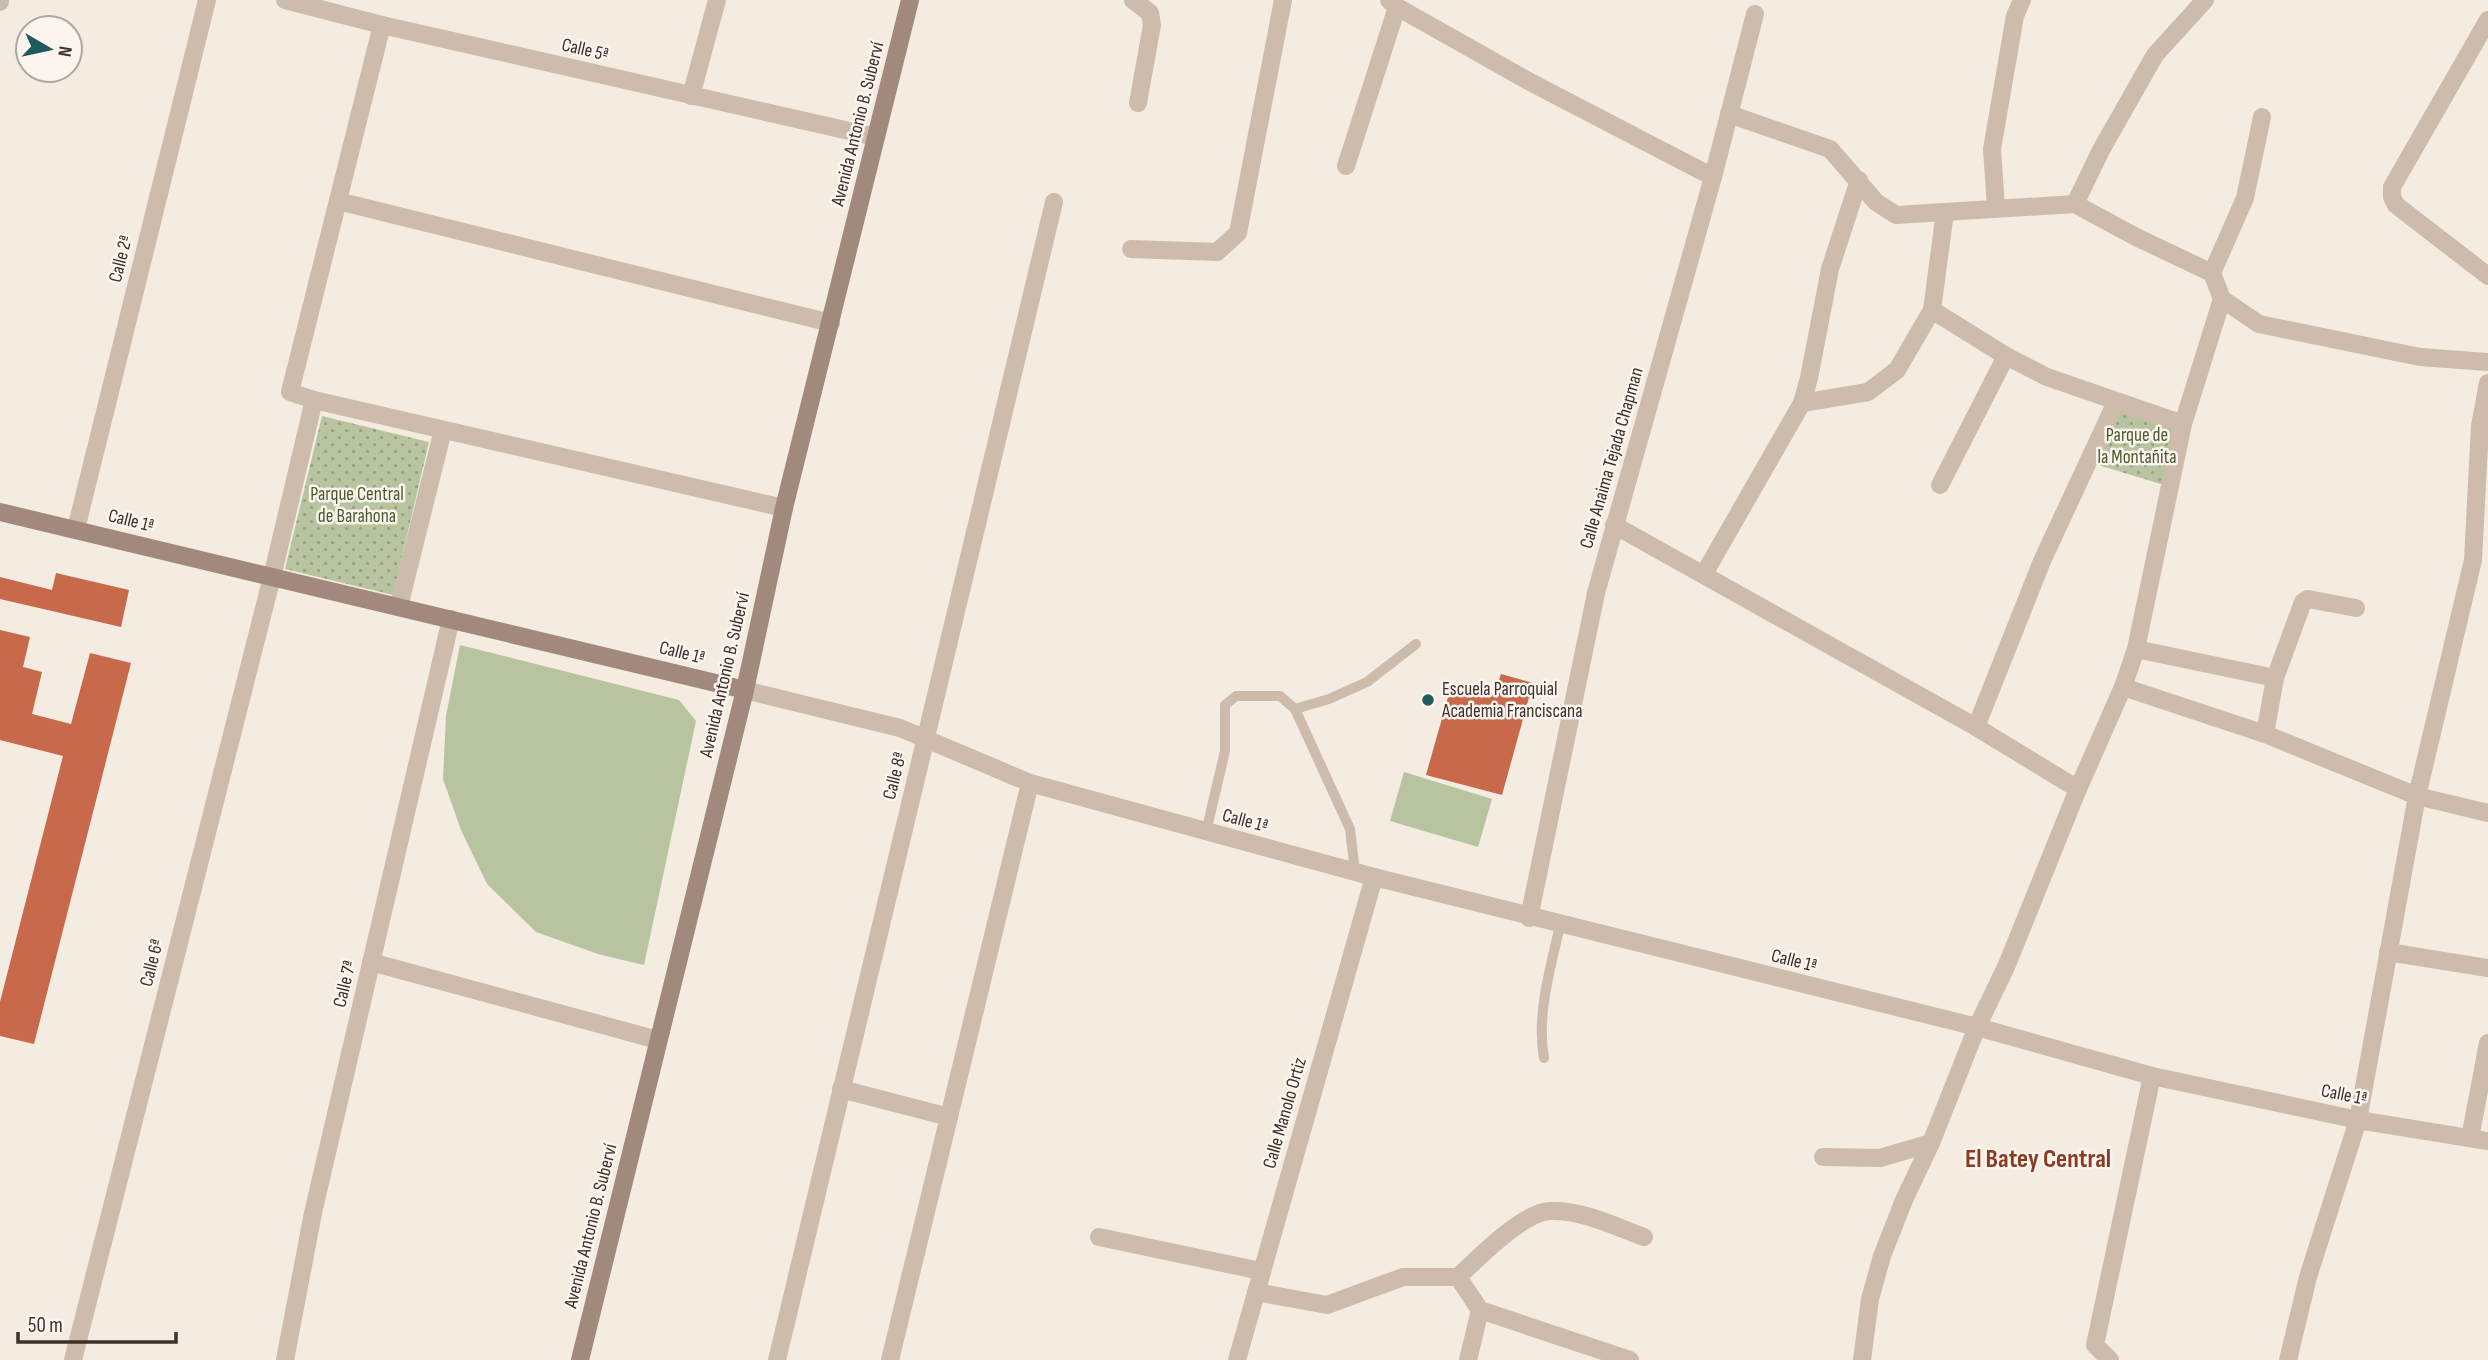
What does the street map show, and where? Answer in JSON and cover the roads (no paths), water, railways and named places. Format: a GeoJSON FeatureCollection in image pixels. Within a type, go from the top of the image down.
{"type":"FeatureCollection","features":[{"type":"Feature","properties":{"kind":"main road","name":"Avenida Antonio B. Suberví"},"geometry":{"type":"LineString","coordinates":[[580,1360],[745,690],[784,508],[910,0]]}},
{"type":"Feature","properties":{"kind":"main road","name":"Calle 1ª"},"geometry":{"type":"LineString","coordinates":[[0,512],[745,690]]}},
{"type":"Feature","properties":{"kind":"street","name":"Calle 2ª"},"geometry":{"type":"LineString","coordinates":[[76,529],[207,0]]}},
{"type":"Feature","properties":{"kind":"street","name":"Calle 5ª"},"geometry":{"type":"LineString","coordinates":[[285,0],[382,25],[876,137]]}},
{"type":"Feature","properties":{"kind":"street"},"geometry":{"type":"LineString","coordinates":[[691,96],[717,0]]}},
{"type":"Feature","properties":{"kind":"street"},"geometry":{"type":"LineString","coordinates":[[1133,0],[1150,13],[1152,25],[1138,103]]}},
{"type":"Feature","properties":{"kind":"street"},"geometry":{"type":"LineString","coordinates":[[1131,249],[1217,252],[1238,233],[1283,0]]}},
{"type":"Feature","properties":{"kind":"street"},"geometry":{"type":"LineString","coordinates":[[1996,208],[1992,149],[2015,16],[2022,0]]}},
{"type":"Feature","properties":{"kind":"street"},"geometry":{"type":"LineString","coordinates":[[2075,204],[2101,150],[2155,55],[2205,0]]}},
{"type":"Feature","properties":{"kind":"street"},"geometry":{"type":"LineString","coordinates":[[1346,166],[1393,3],[1532,83],[1713,177]]}},
{"type":"Feature","properties":{"kind":"street","name":"Calle Anaima Tejada Chapman"},"geometry":{"type":"LineString","coordinates":[[1530,918],[1596,593],[1713,177],[1755,14]]}},
{"type":"Feature","properties":{"kind":"street"},"geometry":{"type":"LineString","coordinates":[[2488,20],[2392,187],[2392,197],[2396,205],[2488,276]]}},
{"type":"Feature","properties":{"kind":"street"},"geometry":{"type":"LineString","coordinates":[[382,25],[290,392],[314,400],[784,508]]}},
{"type":"Feature","properties":{"kind":"street"},"geometry":{"type":"LineString","coordinates":[[1730,114],[1830,149],[1876,202],[1896,215],[2075,204],[2212,273],[2222,299],[2259,324],[2420,357],[2488,362]]}},
{"type":"Feature","properties":{"kind":"street"},"geometry":{"type":"LineString","coordinates":[[2212,273],[2245,198],[2262,117]]}},
{"type":"Feature","properties":{"kind":"street"},"geometry":{"type":"LineString","coordinates":[[1704,574],[1802,403],[1810,378],[1829,269],[1859,180]]}},
{"type":"Feature","properties":{"kind":"street"},"geometry":{"type":"LineString","coordinates":[[338,201],[831,323]]}},
{"type":"Feature","properties":{"kind":"street","name":"Calle 8ª"},"geometry":{"type":"LineString","coordinates":[[777,1360],[1054,202]]}},
{"type":"Feature","properties":{"kind":"street"},"geometry":{"type":"LineString","coordinates":[[1802,403],[1868,392],[1897,370],[1932,310],[1945,212]]}},
{"type":"Feature","properties":{"kind":"street"},"geometry":{"type":"LineString","coordinates":[[1862,1360],[1870,1299],[1882,1256],[1977,1027],[2006,967],[2078,789],[2123,687],[2136,649],[2183,424],[2222,299]]}},
{"type":"Feature","properties":{"kind":"street"},"geometry":{"type":"LineString","coordinates":[[1932,310],[2006,356],[2047,377],[2183,424]]}},
{"type":"Feature","properties":{"kind":"street"},"geometry":{"type":"LineString","coordinates":[[1940,485],[2006,356]]}},
{"type":"Feature","properties":{"kind":"street"},"geometry":{"type":"LineString","coordinates":[[2288,1360],[2308,1277],[2358,1120],[2417,796],[2473,560],[2480,426],[2488,383]]}},
{"type":"Feature","properties":{"kind":"street","name":"Calle 6ª"},"geometry":{"type":"LineString","coordinates":[[73,1360],[272,577],[314,400]]}},
{"type":"Feature","properties":{"kind":"street"},"geometry":{"type":"LineString","coordinates":[[1976,727],[2042,561],[2116,402]]}},
{"type":"Feature","properties":{"kind":"street"},"geometry":{"type":"LineString","coordinates":[[399,607],[443,430]]}},
{"type":"Feature","properties":{"kind":"street"},"geometry":{"type":"LineString","coordinates":[[1614,525],[1976,727],[2078,789]]}},
{"type":"Feature","properties":{"kind":"street"},"geometry":{"type":"LineString","coordinates":[[2265,734],[2275,678],[2303,602],[2308,599],[2356,608]]}},
{"type":"Feature","properties":{"kind":"street","name":"Calle 7ª"},"geometry":{"type":"LineString","coordinates":[[285,1360],[313,1213],[451,619]]}},
{"type":"Feature","properties":{"kind":"street"},"geometry":{"type":"LineString","coordinates":[[2136,649],[2275,678]]}},
{"type":"Feature","properties":{"kind":"street"},"geometry":{"type":"LineString","coordinates":[[2123,687],[2265,734],[2417,796],[2488,813]]}},
{"type":"Feature","properties":{"kind":"street","name":"Calle 1ª"},"geometry":{"type":"LineString","coordinates":[[745,690],[900,728],[1030,783],[1530,918],[1977,1027],[2152,1076],[2358,1120],[2488,1141]]}},
{"type":"Feature","properties":{"kind":"street"},"geometry":{"type":"LineString","coordinates":[[891,1360],[1030,783]]}},
{"type":"Feature","properties":{"kind":"street","name":"Calle Manolo Ortiz"},"geometry":{"type":"LineString","coordinates":[[1237,1360],[1374,877]]}},
{"type":"Feature","properties":{"kind":"street"},"geometry":{"type":"LineString","coordinates":[[2388,952],[2488,968]]}},
{"type":"Feature","properties":{"kind":"street"},"geometry":{"type":"LineString","coordinates":[[371,962],[658,1040]]}},
{"type":"Feature","properties":{"kind":"street"},"geometry":{"type":"LineString","coordinates":[[2470,1138],[2488,1043]]}},
{"type":"Feature","properties":{"kind":"street"},"geometry":{"type":"LineString","coordinates":[[2110,1360],[2095,1345],[2152,1076]]}},
{"type":"Feature","properties":{"kind":"street"},"geometry":{"type":"LineString","coordinates":[[841,1089],[949,1117]]}},
{"type":"Feature","properties":{"kind":"street"},"geometry":{"type":"LineString","coordinates":[[1823,1157],[1880,1157],[1931,1143]]}},
{"type":"Feature","properties":{"kind":"street"},"geometry":{"type":"LineString","coordinates":[[1256,1292],[1327,1305],[1403,1277],[1458,1277],[1510,1229],[1547,1211],[1581,1214],[1644,1237]]}},
{"type":"Feature","properties":{"kind":"street"},"geometry":{"type":"LineString","coordinates":[[1099,1237],[1261,1271]]}},
{"type":"Feature","properties":{"kind":"street"},"geometry":{"type":"LineString","coordinates":[[1458,1277],[1480,1310],[1630,1360]]}},
{"type":"Feature","properties":{"kind":"street"},"geometry":{"type":"LineString","coordinates":[[1468,1360],[1480,1310]]}},
{"type":"Feature","properties":{"kind":"lane"},"geometry":{"type":"LineString","coordinates":[[1295,709],[1329,699],[1367,682],[1416,644]]}},
{"type":"Feature","properties":{"kind":"lane"},"geometry":{"type":"LineString","coordinates":[[1206,832],[1225,751],[1225,705],[1236,696],[1279,696],[1295,709],[1350,830],[1355,872]]}},
{"type":"Feature","properties":{"kind":"lane"},"geometry":{"type":"LineString","coordinates":[[1544,1058],[1541,1040],[1544,1015],[1560,925]]}},
{"type":"Feature","properties":{"kind":"place","name":"Escuela Parroquial Academia Franciscana"},"geometry":{"type":"Point","coordinates":[1428,700]}},
{"type":"Feature","properties":{"kind":"district","name":"El Batey Central"},"geometry":{"type":"Point","coordinates":[2038,1159]}},
{"type":"Feature","properties":{"kind":"park label","name":"Parque de la Montañita"},"geometry":{"type":"Point","coordinates":[2137,446]}},
{"type":"Feature","properties":{"kind":"park label","name":"Parque Central de Barahona"},"geometry":{"type":"Point","coordinates":[357,505]}}]}
